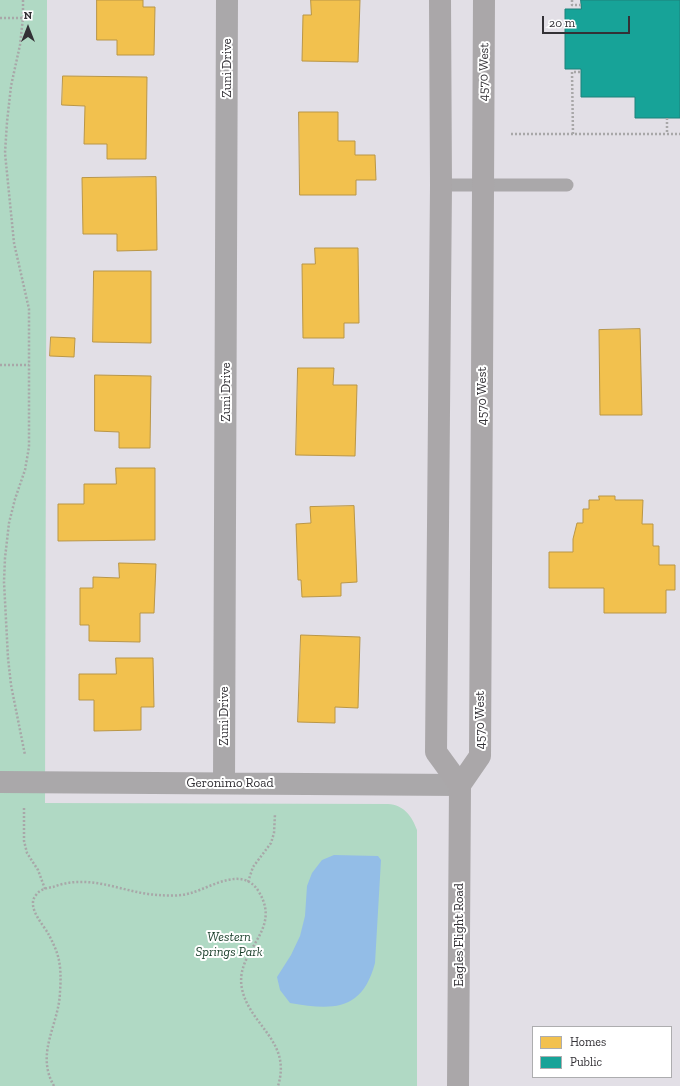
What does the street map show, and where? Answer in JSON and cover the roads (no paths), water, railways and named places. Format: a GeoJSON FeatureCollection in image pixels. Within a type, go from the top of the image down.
{"type":"FeatureCollection","features":[{"type":"Feature","properties":{"kind":"main road"},"geometry":{"type":"LineString","coordinates":[[440,0],[441,185],[436,752],[460,785]]}},
{"type":"Feature","properties":{"kind":"main road","name":"4570 West"},"geometry":{"type":"LineString","coordinates":[[460,785],[480,756],[484,0]]}},
{"type":"Feature","properties":{"kind":"main road","name":"Eagles Flight Road"},"geometry":{"type":"LineString","coordinates":[[458,1086],[460,785]]}},
{"type":"Feature","properties":{"kind":"street","name":"Zuni Drive"},"geometry":{"type":"LineString","coordinates":[[224,783],[227,0]]}},
{"type":"Feature","properties":{"kind":"street","name":"Geronimo Road"},"geometry":{"type":"LineString","coordinates":[[0,782],[460,785]]}},
{"type":"Feature","properties":{"kind":"lane"},"geometry":{"type":"LineString","coordinates":[[441,185],[567,185]]}},
{"type":"Feature","properties":{"kind":"water"},"geometry":{"type":"Polygon","coordinates":[[[334,855],[378,856],[381,860],[375,963],[369,979],[362,991],[353,999],[343,1004],[319,1007],[290,1003],[280,990],[277,977],[291,955],[300,936],[305,916],[307,886],[312,873],[322,860],[334,855]]]}},
{"type":"Feature","properties":{"kind":"park label","name":"Western Springs Park"},"geometry":{"type":"Point","coordinates":[229,944]}}]}
